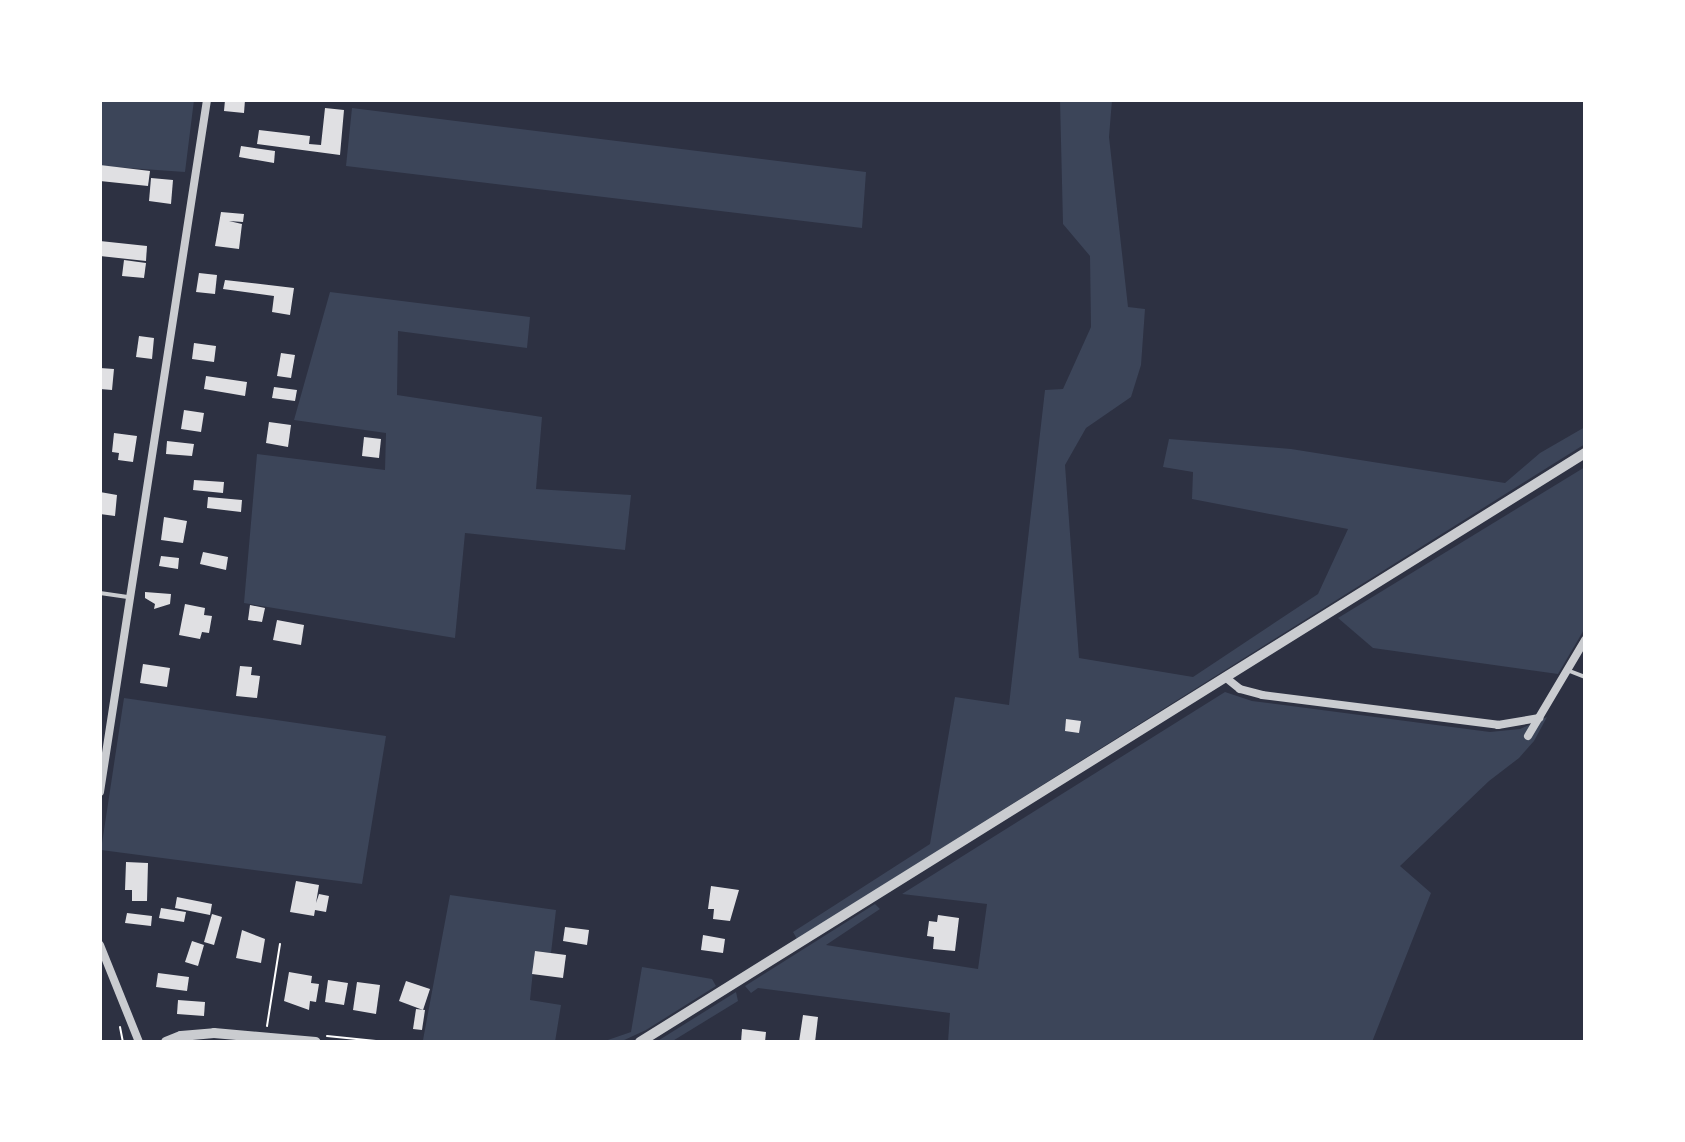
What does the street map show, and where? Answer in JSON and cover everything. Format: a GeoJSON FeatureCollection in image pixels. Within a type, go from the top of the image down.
{"type":"FeatureCollection","features":[{"type":"Feature","properties":{"kind":"street"},"geometry":{"type":"LineString","coordinates":[[100,792],[207,100]]}},
{"type":"Feature","properties":{"kind":"street"},"geometry":{"type":"LineString","coordinates":[[640,1042],[1585,453]]}},
{"type":"Feature","properties":{"kind":"street"},"geometry":{"type":"LineString","coordinates":[[1528,736],[1585,640]]}},
{"type":"Feature","properties":{"kind":"street"},"geometry":{"type":"LineString","coordinates":[[1225,677],[1240,689],[1262,695],[1498,725],[1539,718]]}},
{"type":"Feature","properties":{"kind":"street"},"geometry":{"type":"LineString","coordinates":[[100,945],[139,1042]]}},
{"type":"Feature","properties":{"kind":"street"},"geometry":{"type":"LineString","coordinates":[[166,1042],[196,1033],[316,1042]]}},
{"type":"Feature","properties":{"kind":"lane"},"geometry":{"type":"LineString","coordinates":[[100,593],[131,597]]}},
{"type":"Feature","properties":{"kind":"lane"},"geometry":{"type":"LineString","coordinates":[[1567,670],[1585,677]]}},
{"type":"Feature","properties":{"kind":"path"},"geometry":{"type":"LineString","coordinates":[[265,1037],[280,944]]}},
{"type":"Feature","properties":{"kind":"shaded area"},"geometry":{"type":"Polygon","coordinates":[[[100,100],[194,100],[185,172],[100,166],[100,100]]]}},
{"type":"Feature","properties":{"kind":"shaded area"},"geometry":{"type":"Polygon","coordinates":[[[1060,100],[1112,100],[1109,137],[1128,307],[1145,309],[1141,365],[1131,397],[1086,428],[1065,465],[1079,658],[1193,677],[1318,594],[1348,529],[1192,499],[1193,472],[1163,467],[1169,439],[1291,449],[1505,483],[1540,453],[1585,427],[1585,444],[797,939],[793,932],[930,844],[955,697],[1009,705],[1045,390],[1063,389],[1091,327],[1090,256],[1063,224],[1060,100]]]}},
{"type":"Feature","properties":{"kind":"shaded area"},"geometry":{"type":"Polygon","coordinates":[[[352,108],[866,172],[862,228],[346,166],[352,108]]]}},
{"type":"Feature","properties":{"kind":"shaded area"},"geometry":{"type":"Polygon","coordinates":[[[330,292],[530,317],[527,348],[398,331],[397,395],[542,417],[536,489],[631,495],[625,550],[465,533],[455,638],[244,603],[257,454],[385,470],[386,433],[294,420],[330,292]]]}},
{"type":"Feature","properties":{"kind":"shaded area"},"geometry":{"type":"Polygon","coordinates":[[[1585,467],[1585,628],[1558,674],[1373,648],[1338,618],[1585,467]]]}},
{"type":"Feature","properties":{"kind":"shaded area"},"geometry":{"type":"Polygon","coordinates":[[[1225,692],[1252,701],[1490,732],[1520,729],[1547,717],[1534,741],[1519,758],[1489,781],[1400,866],[1431,893],[1372,1042],[948,1042],[950,1013],[758,988],[751,993],[745,986],[875,904],[880,909],[826,945],[978,969],[987,904],[902,894],[1225,692]]]}},
{"type":"Feature","properties":{"kind":"shaded area"},"geometry":{"type":"Polygon","coordinates":[[[124,698],[386,736],[362,884],[101,850],[124,698]]]}},
{"type":"Feature","properties":{"kind":"shaded area"},"geometry":{"type":"Polygon","coordinates":[[[450,895],[556,910],[551,953],[535,951],[530,1000],[561,1005],[555,1042],[423,1040],[450,895]]]}},
{"type":"Feature","properties":{"kind":"shaded area"},"geometry":{"type":"Polygon","coordinates":[[[642,967],[712,979],[716,986],[646,1030],[620,1042],[602,1042],[631,1032],[642,967]]]}},
{"type":"Feature","properties":{"kind":"shaded area"},"geometry":{"type":"Polygon","coordinates":[[[736,992],[738,1001],[671,1042],[656,1042],[736,992]]]}},
{"type":"Feature","properties":{"kind":"building"},"geometry":{"type":"Polygon","coordinates":[[[225,100],[245,100],[244,113],[224,111],[225,100]]]}},
{"type":"Feature","properties":{"kind":"building"},"geometry":{"type":"Polygon","coordinates":[[[325,108],[344,110],[340,155],[257,144],[259,130],[310,136],[309,144],[321,145],[325,108]]]}},
{"type":"Feature","properties":{"kind":"building"},"geometry":{"type":"Polygon","coordinates":[[[241,146],[275,151],[274,163],[239,157],[241,146]]]}},
{"type":"Feature","properties":{"kind":"building"},"geometry":{"type":"Polygon","coordinates":[[[100,165],[150,171],[148,186],[100,181],[100,165]]]}},
{"type":"Feature","properties":{"kind":"building"},"geometry":{"type":"Polygon","coordinates":[[[151,178],[173,180],[171,204],[149,201],[151,178]]]}},
{"type":"Feature","properties":{"kind":"building"},"geometry":{"type":"Polygon","coordinates":[[[221,212],[244,214],[243,222],[229,221],[242,224],[239,249],[215,246],[221,212]]]}},
{"type":"Feature","properties":{"kind":"building"},"geometry":{"type":"Polygon","coordinates":[[[100,241],[147,246],[146,261],[100,256],[100,241]]]}},
{"type":"Feature","properties":{"kind":"building"},"geometry":{"type":"Polygon","coordinates":[[[124,260],[146,263],[144,278],[122,276],[124,260]]]}},
{"type":"Feature","properties":{"kind":"building"},"geometry":{"type":"Polygon","coordinates":[[[199,273],[217,275],[215,294],[196,292],[199,273]]]}},
{"type":"Feature","properties":{"kind":"building"},"geometry":{"type":"Polygon","coordinates":[[[225,280],[294,288],[290,315],[272,312],[274,296],[223,289],[225,280]]]}},
{"type":"Feature","properties":{"kind":"building"},"geometry":{"type":"Polygon","coordinates":[[[139,336],[154,338],[152,359],[136,357],[139,336]]]}},
{"type":"Feature","properties":{"kind":"building"},"geometry":{"type":"Polygon","coordinates":[[[194,343],[216,346],[214,362],[192,359],[194,343]]]}},
{"type":"Feature","properties":{"kind":"building"},"geometry":{"type":"Polygon","coordinates":[[[281,353],[295,355],[291,378],[277,376],[281,353]]]}},
{"type":"Feature","properties":{"kind":"building"},"geometry":{"type":"Polygon","coordinates":[[[100,368],[114,369],[112,390],[100,389],[100,368]]]}},
{"type":"Feature","properties":{"kind":"building"},"geometry":{"type":"Polygon","coordinates":[[[206,376],[247,382],[245,396],[204,389],[206,376]]]}},
{"type":"Feature","properties":{"kind":"building"},"geometry":{"type":"Polygon","coordinates":[[[274,387],[297,390],[295,401],[272,398],[274,387]]]}},
{"type":"Feature","properties":{"kind":"building"},"geometry":{"type":"Polygon","coordinates":[[[184,410],[204,413],[201,432],[181,429],[184,410]]]}},
{"type":"Feature","properties":{"kind":"building"},"geometry":{"type":"Polygon","coordinates":[[[269,422],[291,425],[288,447],[266,443],[269,422]]]}},
{"type":"Feature","properties":{"kind":"building"},"geometry":{"type":"Polygon","coordinates":[[[114,433],[137,436],[133,462],[118,460],[119,453],[112,452],[114,433]]]}},
{"type":"Feature","properties":{"kind":"building"},"geometry":{"type":"Polygon","coordinates":[[[364,437],[381,439],[379,458],[362,456],[364,437]]]}},
{"type":"Feature","properties":{"kind":"building"},"geometry":{"type":"Polygon","coordinates":[[[167,441],[194,444],[192,456],[166,454],[167,441]]]}},
{"type":"Feature","properties":{"kind":"building"},"geometry":{"type":"Polygon","coordinates":[[[194,480],[224,482],[223,493],[193,490],[194,480]]]}},
{"type":"Feature","properties":{"kind":"building"},"geometry":{"type":"Polygon","coordinates":[[[100,492],[117,495],[115,516],[100,514],[100,492]]]}},
{"type":"Feature","properties":{"kind":"building"},"geometry":{"type":"Polygon","coordinates":[[[208,497],[242,500],[241,512],[207,508],[208,497]]]}},
{"type":"Feature","properties":{"kind":"building"},"geometry":{"type":"Polygon","coordinates":[[[164,517],[187,521],[183,543],[161,540],[164,517]]]}},
{"type":"Feature","properties":{"kind":"building"},"geometry":{"type":"Polygon","coordinates":[[[203,552],[228,557],[226,570],[200,564],[203,552]]]}},
{"type":"Feature","properties":{"kind":"building"},"geometry":{"type":"Polygon","coordinates":[[[161,556],[179,558],[178,569],[159,566],[161,556]]]}},
{"type":"Feature","properties":{"kind":"building"},"geometry":{"type":"Polygon","coordinates":[[[145,592],[171,594],[170,604],[154,609],[155,604],[145,598],[145,592]]]}},
{"type":"Feature","properties":{"kind":"building"},"geometry":{"type":"Polygon","coordinates":[[[185,604],[205,608],[204,615],[212,616],[209,633],[202,632],[200,639],[179,635],[185,604]]]}},
{"type":"Feature","properties":{"kind":"building"},"geometry":{"type":"Polygon","coordinates":[[[250,605],[265,608],[262,622],[248,620],[250,605]]]}},
{"type":"Feature","properties":{"kind":"building"},"geometry":{"type":"Polygon","coordinates":[[[277,620],[304,625],[301,645],[273,640],[277,620]]]}},
{"type":"Feature","properties":{"kind":"building"},"geometry":{"type":"Polygon","coordinates":[[[143,664],[170,668],[167,687],[140,683],[143,664]]]}},
{"type":"Feature","properties":{"kind":"building"},"geometry":{"type":"Polygon","coordinates":[[[240,666],[252,667],[251,675],[260,676],[257,698],[236,696],[240,666]]]}},
{"type":"Feature","properties":{"kind":"building"},"geometry":{"type":"Polygon","coordinates":[[[1066,719],[1081,721],[1079,733],[1065,731],[1066,719]]]}},
{"type":"Feature","properties":{"kind":"building"},"geometry":{"type":"Polygon","coordinates":[[[126,862],[148,863],[147,901],[132,901],[132,890],[125,890],[126,862]]]}},
{"type":"Feature","properties":{"kind":"building"},"geometry":{"type":"Polygon","coordinates":[[[296,881],[319,885],[316,903],[319,894],[329,896],[326,912],[315,910],[314,916],[290,912],[296,881]]]}},
{"type":"Feature","properties":{"kind":"building"},"geometry":{"type":"Polygon","coordinates":[[[711,886],[739,890],[730,921],[713,919],[714,909],[708,909],[711,886]]]}},
{"type":"Feature","properties":{"kind":"building"},"geometry":{"type":"Polygon","coordinates":[[[177,897],[212,904],[210,915],[175,908],[177,897]]]}},
{"type":"Feature","properties":{"kind":"building"},"geometry":{"type":"Polygon","coordinates":[[[161,908],[186,912],[184,922],[159,918],[161,908]]]}},
{"type":"Feature","properties":{"kind":"building"},"geometry":{"type":"Polygon","coordinates":[[[127,913],[152,916],[151,926],[125,923],[127,913]]]}},
{"type":"Feature","properties":{"kind":"building"},"geometry":{"type":"Polygon","coordinates":[[[212,914],[222,917],[214,945],[204,942],[212,914]]]}},
{"type":"Feature","properties":{"kind":"building"},"geometry":{"type":"Polygon","coordinates":[[[938,915],[959,918],[955,951],[933,949],[934,937],[927,936],[929,921],[937,922],[938,915]]]}},
{"type":"Feature","properties":{"kind":"building"},"geometry":{"type":"Polygon","coordinates":[[[565,927],[589,930],[587,945],[563,941],[565,927]]]}},
{"type":"Feature","properties":{"kind":"building"},"geometry":{"type":"Polygon","coordinates":[[[242,930],[265,939],[261,963],[236,958],[242,930]]]}},
{"type":"Feature","properties":{"kind":"building"},"geometry":{"type":"Polygon","coordinates":[[[703,935],[725,939],[723,953],[701,950],[703,935]]]}},
{"type":"Feature","properties":{"kind":"building"},"geometry":{"type":"Polygon","coordinates":[[[192,941],[204,945],[198,966],[185,962],[192,941]]]}},
{"type":"Feature","properties":{"kind":"building"},"geometry":{"type":"Polygon","coordinates":[[[535,951],[566,955],[563,978],[532,974],[535,951]]]}},
{"type":"Feature","properties":{"kind":"building"},"geometry":{"type":"Polygon","coordinates":[[[289,972],[312,976],[311,983],[319,984],[316,1002],[310,1001],[309,1010],[284,1001],[289,972]]]}},
{"type":"Feature","properties":{"kind":"building"},"geometry":{"type":"Polygon","coordinates":[[[158,973],[189,977],[187,991],[156,987],[158,973]]]}},
{"type":"Feature","properties":{"kind":"building"},"geometry":{"type":"Polygon","coordinates":[[[328,980],[348,983],[344,1005],[325,1002],[328,980]]]}},
{"type":"Feature","properties":{"kind":"building"},"geometry":{"type":"Polygon","coordinates":[[[406,981],[430,989],[423,1010],[399,1001],[406,981]]]}},
{"type":"Feature","properties":{"kind":"building"},"geometry":{"type":"Polygon","coordinates":[[[357,982],[380,985],[376,1014],[353,1010],[357,982]]]}},
{"type":"Feature","properties":{"kind":"building"},"geometry":{"type":"Polygon","coordinates":[[[178,1000],[205,1002],[204,1016],[177,1014],[178,1000]]]}},
{"type":"Feature","properties":{"kind":"building"},"geometry":{"type":"Polygon","coordinates":[[[416,1009],[425,1010],[422,1030],[413,1029],[416,1009]]]}},
{"type":"Feature","properties":{"kind":"building"},"geometry":{"type":"Polygon","coordinates":[[[803,1015],[818,1017],[815,1042],[799,1042],[803,1015]]]}},
{"type":"Feature","properties":{"kind":"building"},"geometry":{"type":"Polygon","coordinates":[[[742,1029],[766,1032],[765,1042],[741,1042],[742,1029]]]}}]}
